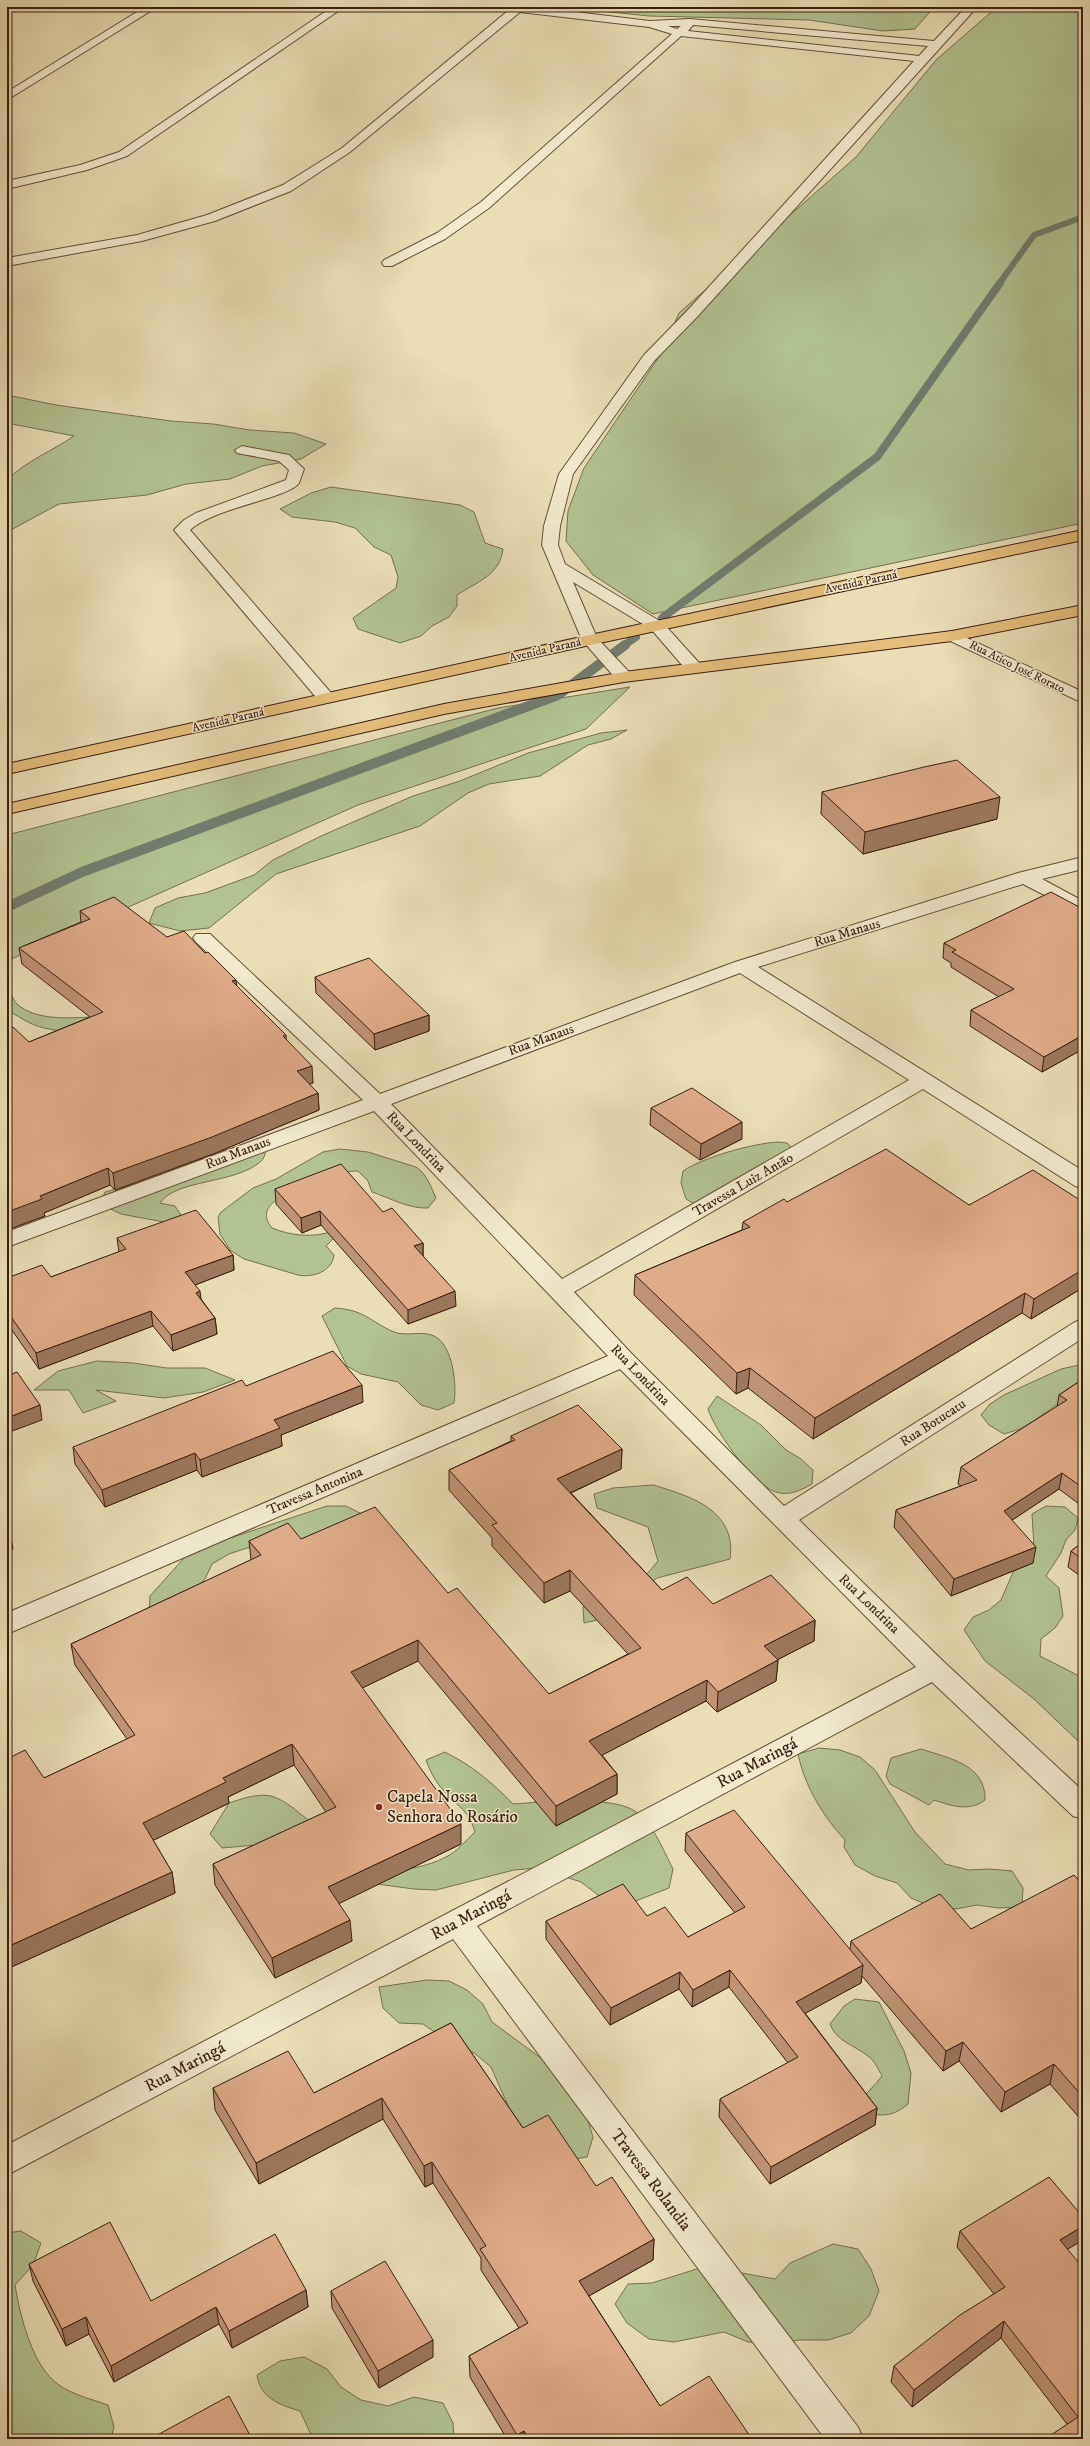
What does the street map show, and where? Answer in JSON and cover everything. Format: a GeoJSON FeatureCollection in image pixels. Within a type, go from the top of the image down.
{"type":"FeatureCollection","features":[{"type":"Feature","properties":{"kind":"main road","name":"Avenida Paraná"},"geometry":{"type":"LineString","coordinates":[[7,769],[590,640],[1083,535]]}},
{"type":"Feature","properties":{"kind":"main road"},"geometry":{"type":"LineString","coordinates":[[7,810],[444,709],[624,677],[952,636],[1020,624],[1083,610]]}},
{"type":"Feature","properties":{"kind":"street"},"geometry":{"type":"LineString","coordinates":[[7,97],[152,7]]}},
{"type":"Feature","properties":{"kind":"street"},"geometry":{"type":"LineString","coordinates":[[7,185],[82,168],[123,154],[339,7]]}},
{"type":"Feature","properties":{"kind":"street"},"geometry":{"type":"LineString","coordinates":[[624,677],[590,640],[550,545],[552,526],[566,474],[649,358],[692,314],[922,59],[972,7]]}},
{"type":"Feature","properties":{"kind":"street"},"geometry":{"type":"LineString","coordinates":[[7,262],[138,238],[197,222],[286,188],[346,150],[513,8],[650,24],[690,22],[936,44]]}},
{"type":"Feature","properties":{"kind":"street"},"geometry":{"type":"LineString","coordinates":[[388,263],[441,236],[485,205],[680,33],[690,22]]}},
{"type":"Feature","properties":{"kind":"street"},"geometry":{"type":"LineString","coordinates":[[650,24],[680,33],[922,59]]}},
{"type":"Feature","properties":{"kind":"street"},"geometry":{"type":"LineString","coordinates":[[749,40],[759,28]]}},
{"type":"Feature","properties":{"kind":"street"},"geometry":{"type":"LineString","coordinates":[[849,51],[862,38]]}},
{"type":"Feature","properties":{"kind":"street"},"geometry":{"type":"LineString","coordinates":[[242,450],[284,458],[297,468],[296,476],[292,483],[217,509],[185,525],[182,530],[326,698]]}},
{"type":"Feature","properties":{"kind":"street"},"geometry":{"type":"LineString","coordinates":[[558,567],[657,626],[694,668]]}},
{"type":"Feature","properties":{"kind":"street","name":"Rua Atico José Rorato"},"geometry":{"type":"LineString","coordinates":[[952,636],[1083,698]]}},
{"type":"Feature","properties":{"kind":"street","name":"Rua Manaus"},"geometry":{"type":"LineString","coordinates":[[7,1240],[376,1101],[742,966],[1025,877],[1083,863]]}},
{"type":"Feature","properties":{"kind":"street"},"geometry":{"type":"LineString","coordinates":[[1025,877],[1083,909]]}},
{"type":"Feature","properties":{"kind":"street","name":"Rua Londrina"},"geometry":{"type":"LineString","coordinates":[[203,938],[376,1101],[560,1290],[622,1358],[782,1519],[935,1669],[1079,1797]]}},
{"type":"Feature","properties":{"kind":"street"},"geometry":{"type":"LineString","coordinates":[[742,966],[926,1080],[1083,1181]]}},
{"type":"Feature","properties":{"kind":"street","name":"Travessa Luiz Antão"},"geometry":{"type":"LineString","coordinates":[[560,1290],[926,1080]]}},
{"type":"Feature","properties":{"kind":"street","name":"Rua Botucatu"},"geometry":{"type":"LineString","coordinates":[[782,1519],[1083,1327]]}},
{"type":"Feature","properties":{"kind":"street","name":"Travessa Antonina"},"geometry":{"type":"LineString","coordinates":[[7,1624],[622,1358]]}},
{"type":"Feature","properties":{"kind":"street","name":"Rua Maringá"},"geometry":{"type":"LineString","coordinates":[[7,2161],[935,1669]]}},
{"type":"Feature","properties":{"kind":"street","name":"Travessa Rolandia"},"geometry":{"type":"LineString","coordinates":[[457,1922],[846,2439]]}},
{"type":"Feature","properties":{"kind":"green space"},"geometry":{"type":"Polygon","coordinates":[[[562,7],[934,7],[915,29],[883,31],[809,20],[649,16],[562,7]]]}},
{"type":"Feature","properties":{"kind":"green space"},"geometry":{"type":"Polygon","coordinates":[[[997,7],[1083,7],[1083,523],[653,614],[593,575],[566,541],[568,511],[584,468],[661,354],[679,313],[856,157],[936,60],[997,7]]]}},
{"type":"Feature","properties":{"kind":"green space"},"geometry":{"type":"Polygon","coordinates":[[[7,395],[56,405],[171,421],[213,424],[250,430],[294,433],[326,444],[301,459],[262,466],[230,479],[186,484],[147,495],[59,504],[7,532],[7,480],[22,467],[74,436],[7,423],[7,395]]]}},
{"type":"Feature","properties":{"kind":"green space"},"geometry":{"type":"Polygon","coordinates":[[[331,487],[460,505],[474,512],[485,543],[503,549],[501,558],[492,572],[480,582],[457,595],[457,606],[449,617],[432,626],[421,636],[400,643],[358,629],[353,618],[396,588],[398,577],[391,555],[374,547],[355,528],[335,522],[292,517],[280,509],[311,493],[331,487]]]}},
{"type":"Feature","properties":{"kind":"green space"},"geometry":{"type":"Polygon","coordinates":[[[630,687],[586,729],[358,805],[7,961],[7,835],[498,708],[630,687]]]}},
{"type":"Feature","properties":{"kind":"green space"},"geometry":{"type":"Polygon","coordinates":[[[627,730],[611,739],[588,745],[540,776],[489,784],[468,793],[420,826],[276,874],[209,928],[180,931],[149,923],[155,908],[178,898],[205,893],[254,875],[273,860],[321,836],[413,796],[460,781],[528,753],[601,733],[627,730]]]}},
{"type":"Feature","properties":{"kind":"green space"},"geometry":{"type":"Polygon","coordinates":[[[7,985],[17,1004],[34,1013],[53,1017],[93,1017],[70,1033],[35,1025],[7,1011],[7,985]]]}},
{"type":"Feature","properties":{"kind":"green space"},"geometry":{"type":"Polygon","coordinates":[[[777,1142],[787,1143],[794,1150],[696,1205],[686,1199],[681,1183],[683,1171],[715,1156],[754,1145],[777,1142]]]}},
{"type":"Feature","properties":{"kind":"green space"},"geometry":{"type":"Polygon","coordinates":[[[235,1148],[267,1149],[261,1161],[249,1169],[222,1178],[192,1185],[168,1195],[160,1203],[175,1206],[181,1215],[169,1223],[121,1214],[100,1204],[105,1192],[155,1179],[211,1159],[220,1151],[235,1148]]]}},
{"type":"Feature","properties":{"kind":"green space"},"geometry":{"type":"Polygon","coordinates":[[[340,1149],[368,1152],[416,1167],[426,1177],[436,1198],[428,1208],[414,1207],[372,1192],[368,1181],[358,1171],[339,1174],[284,1195],[270,1206],[267,1212],[267,1220],[272,1228],[279,1231],[302,1235],[318,1235],[333,1231],[335,1237],[326,1246],[334,1255],[330,1266],[325,1270],[309,1276],[298,1275],[244,1259],[230,1250],[220,1234],[218,1217],[221,1212],[253,1188],[276,1179],[323,1152],[340,1149]]]}},
{"type":"Feature","properties":{"kind":"green space"},"geometry":{"type":"Polygon","coordinates":[[[335,1308],[353,1311],[394,1332],[403,1334],[429,1334],[434,1336],[446,1348],[452,1366],[455,1386],[454,1403],[438,1410],[421,1405],[398,1382],[361,1374],[347,1366],[322,1316],[335,1308]]]}},
{"type":"Feature","properties":{"kind":"green space"},"geometry":{"type":"Polygon","coordinates":[[[97,1361],[133,1363],[167,1368],[205,1368],[235,1380],[203,1392],[164,1398],[96,1390],[116,1401],[83,1413],[69,1390],[34,1390],[58,1371],[97,1361]]]}},
{"type":"Feature","properties":{"kind":"green space"},"geometry":{"type":"Polygon","coordinates":[[[1079,1365],[1083,1368],[1083,1386],[1020,1429],[1004,1434],[989,1425],[981,1415],[990,1404],[1004,1395],[1061,1369],[1079,1365]]]}},
{"type":"Feature","properties":{"kind":"green space"},"geometry":{"type":"Polygon","coordinates":[[[717,1396],[761,1425],[786,1450],[801,1459],[813,1470],[812,1484],[796,1492],[780,1493],[770,1489],[760,1482],[738,1458],[712,1419],[708,1409],[717,1396]]]}},
{"type":"Feature","properties":{"kind":"green space"},"geometry":{"type":"Polygon","coordinates":[[[653,1485],[682,1494],[695,1500],[708,1508],[718,1517],[726,1528],[730,1542],[730,1559],[657,1578],[602,1619],[584,1623],[583,1607],[593,1595],[647,1574],[658,1561],[648,1527],[597,1508],[594,1494],[613,1488],[653,1485]]]}},
{"type":"Feature","properties":{"kind":"green space"},"geometry":{"type":"Polygon","coordinates":[[[327,1506],[346,1506],[364,1515],[370,1529],[290,1544],[247,1548],[229,1554],[212,1564],[205,1579],[193,1592],[149,1614],[150,1596],[185,1557],[221,1541],[327,1506]]]}},
{"type":"Feature","properties":{"kind":"green space"},"geometry":{"type":"Polygon","coordinates":[[[1046,1506],[1065,1507],[1078,1518],[1075,1530],[1066,1540],[1061,1553],[1046,1576],[1059,1588],[1063,1616],[1055,1628],[1041,1639],[1040,1656],[1083,1678],[1083,1743],[1080,1743],[1034,1699],[985,1661],[964,1630],[973,1617],[989,1610],[1001,1600],[1014,1570],[1034,1547],[1032,1514],[1046,1506]]]}},
{"type":"Feature","properties":{"kind":"green space"},"geometry":{"type":"Polygon","coordinates":[[[819,1748],[840,1750],[860,1757],[875,1770],[915,1832],[945,1864],[969,1870],[990,1869],[1012,1871],[1023,1888],[1022,1907],[999,1908],[977,1905],[956,1909],[930,1906],[911,1898],[897,1883],[875,1876],[855,1865],[844,1847],[845,1840],[822,1811],[810,1789],[801,1766],[798,1754],[819,1748]]]}},
{"type":"Feature","properties":{"kind":"green space"},"geometry":{"type":"Polygon","coordinates":[[[921,1749],[964,1764],[972,1770],[979,1778],[984,1788],[985,1800],[979,1804],[967,1807],[954,1806],[934,1800],[929,1805],[890,1784],[886,1776],[891,1758],[921,1749]]]}},
{"type":"Feature","properties":{"kind":"green space"},"geometry":{"type":"Polygon","coordinates":[[[445,1752],[481,1775],[513,1804],[555,1801],[603,1802],[617,1804],[637,1812],[656,1835],[673,1869],[669,1888],[628,1904],[598,1895],[581,1882],[538,1868],[514,1870],[436,1890],[414,1889],[354,1881],[268,1844],[222,1848],[210,1834],[229,1803],[250,1797],[266,1795],[277,1798],[286,1803],[382,1873],[423,1866],[446,1857],[454,1852],[475,1832],[469,1817],[462,1808],[448,1796],[438,1783],[426,1760],[445,1752]]]}},
{"type":"Feature","properties":{"kind":"green space"},"geometry":{"type":"Polygon","coordinates":[[[427,1980],[449,1981],[467,1990],[483,2004],[492,2022],[568,2078],[587,2118],[593,2137],[587,2157],[550,2163],[516,2131],[509,2108],[491,2067],[474,2053],[452,2044],[423,2024],[399,2023],[383,2008],[379,1987],[427,1980]]]}},
{"type":"Feature","properties":{"kind":"green space"},"geometry":{"type":"Polygon","coordinates":[[[855,1999],[879,2002],[904,2051],[911,2073],[908,2104],[894,2113],[878,2115],[867,2112],[861,2101],[882,2076],[870,2058],[836,2035],[830,2024],[844,2006],[855,1999]]]}},
{"type":"Feature","properties":{"kind":"green space"},"geometry":{"type":"Polygon","coordinates":[[[21,2231],[41,2243],[33,2265],[15,2285],[20,2311],[29,2340],[41,2366],[59,2385],[76,2394],[108,2405],[114,2427],[111,2439],[14,2439],[7,2420],[7,2233],[21,2231]]]}},
{"type":"Feature","properties":{"kind":"green space"},"geometry":{"type":"Polygon","coordinates":[[[833,2244],[858,2249],[871,2269],[879,2291],[869,2316],[851,2333],[828,2340],[799,2340],[774,2344],[748,2342],[724,2332],[674,2342],[649,2339],[627,2323],[615,2304],[628,2284],[652,2283],[700,2268],[725,2270],[775,2279],[790,2263],[833,2244]]]}},
{"type":"Feature","properties":{"kind":"green space"},"geometry":{"type":"Polygon","coordinates":[[[304,2357],[327,2369],[341,2387],[361,2400],[388,2406],[414,2397],[443,2403],[453,2423],[454,2439],[313,2439],[300,2411],[278,2403],[267,2395],[259,2383],[257,2375],[280,2361],[304,2357]]]}},
{"type":"Feature","properties":{"kind":"building"},"geometry":{"type":"Polygon","coordinates":[[[957,760],[1000,797],[865,832],[822,792],[924,767],[957,760]]]}},
{"type":"Feature","properties":{"kind":"building"},"geometry":{"type":"Polygon","coordinates":[[[1051,892],[1083,909],[1083,1035],[1044,1057],[971,1010],[1014,989],[952,952],[956,950],[944,943],[1051,892]]]}},
{"type":"Feature","properties":{"kind":"building"},"geometry":{"type":"Polygon","coordinates":[[[114,897],[167,937],[184,931],[205,953],[208,952],[236,980],[232,981],[286,1035],[283,1036],[312,1066],[297,1071],[318,1093],[212,1137],[113,1173],[108,1168],[40,1196],[42,1199],[7,1212],[7,1030],[13,1027],[29,1042],[103,1012],[19,948],[90,919],[80,911],[114,897]]]}},
{"type":"Feature","properties":{"kind":"building"},"geometry":{"type":"Polygon","coordinates":[[[369,958],[429,1015],[374,1034],[315,977],[369,958]]]}},
{"type":"Feature","properties":{"kind":"building"},"geometry":{"type":"Polygon","coordinates":[[[692,1088],[742,1122],[701,1144],[651,1108],[692,1088]]]}},
{"type":"Feature","properties":{"kind":"building"},"geometry":{"type":"Polygon","coordinates":[[[886,1149],[969,1205],[1033,1170],[1083,1202],[1083,1264],[1078,1267],[1082,1270],[1034,1299],[1025,1293],[815,1418],[750,1368],[737,1373],[635,1275],[750,1227],[743,1222],[784,1199],[787,1202],[886,1149]]]}},
{"type":"Feature","properties":{"kind":"building"},"geometry":{"type":"Polygon","coordinates":[[[341,1164],[383,1212],[392,1208],[423,1243],[414,1246],[455,1291],[408,1310],[320,1211],[301,1218],[275,1189],[341,1164]]]}},
{"type":"Feature","properties":{"kind":"building"},"geometry":{"type":"Polygon","coordinates":[[[196,1210],[233,1255],[185,1272],[200,1291],[196,1293],[215,1318],[171,1335],[151,1311],[36,1353],[7,1311],[7,1278],[42,1265],[51,1277],[126,1249],[117,1238],[196,1210]]]}},
{"type":"Feature","properties":{"kind":"building"},"geometry":{"type":"Polygon","coordinates":[[[333,1351],[362,1385],[274,1420],[280,1428],[200,1460],[195,1453],[102,1490],[73,1447],[242,1380],[246,1386],[333,1351]]]}},
{"type":"Feature","properties":{"kind":"building"},"geometry":{"type":"Polygon","coordinates":[[[17,1372],[40,1405],[7,1418],[7,1376],[17,1372]]]}},
{"type":"Feature","properties":{"kind":"building"},"geometry":{"type":"Polygon","coordinates":[[[1083,1379],[1083,1488],[1062,1473],[1004,1511],[1036,1547],[954,1579],[896,1510],[977,1480],[961,1467],[1067,1400],[1059,1395],[1083,1379]]]}},
{"type":"Feature","properties":{"kind":"building"},"geometry":{"type":"Polygon","coordinates":[[[578,1405],[622,1449],[557,1479],[662,1590],[687,1577],[713,1604],[771,1575],[815,1620],[764,1646],[778,1660],[718,1692],[707,1680],[589,1741],[617,1774],[556,1806],[418,1640],[351,1672],[461,1824],[328,1887],[350,1920],[272,1958],[213,1864],[336,1807],[292,1744],[223,1778],[226,1782],[143,1823],[172,1872],[7,1947],[7,1759],[25,1750],[44,1778],[135,1735],[71,1644],[261,1555],[249,1541],[288,1523],[301,1539],[375,1507],[448,1593],[457,1588],[549,1694],[641,1648],[570,1570],[544,1583],[492,1525],[497,1523],[449,1470],[515,1440],[511,1436],[578,1405]]]}},
{"type":"Feature","properties":{"kind":"building"},"geometry":{"type":"Polygon","coordinates":[[[1083,1542],[1083,1560],[1071,1551],[1083,1542]]]}},
{"type":"Feature","properties":{"kind":"building"},"geometry":{"type":"Polygon","coordinates":[[[734,1810],[863,1965],[796,2002],[877,2108],[771,2167],[720,2099],[798,2057],[730,1970],[693,1990],[680,1972],[611,2008],[546,1921],[623,1884],[647,1916],[665,1907],[688,1937],[745,1907],[686,1833],[734,1810]]]}},
{"type":"Feature","properties":{"kind":"building"},"geometry":{"type":"Polygon","coordinates":[[[1074,1875],[1083,1885],[1083,2097],[1054,2064],[1005,2092],[963,2042],[946,2051],[851,1941],[940,1894],[971,1929],[1074,1875]]]}},
{"type":"Feature","properties":{"kind":"building"},"geometry":{"type":"Polygon","coordinates":[[[451,2023],[523,2128],[548,2115],[596,2186],[612,2177],[654,2239],[579,2281],[660,2406],[709,2376],[752,2439],[529,2439],[524,2431],[517,2435],[469,2356],[528,2323],[480,2249],[486,2246],[432,2162],[424,2166],[382,2098],[256,2163],[213,2088],[288,2051],[314,2093],[451,2023]]]}},
{"type":"Feature","properties":{"kind":"building"},"geometry":{"type":"Polygon","coordinates":[[[1049,2177],[1083,2217],[1083,2226],[1060,2240],[1083,2268],[1083,2439],[1045,2439],[1078,2417],[1004,2321],[914,2390],[894,2366],[960,2315],[1005,2287],[960,2231],[1049,2177]]]}},
{"type":"Feature","properties":{"kind":"building"},"geometry":{"type":"Polygon","coordinates":[[[110,2222],[151,2301],[275,2234],[306,2290],[229,2331],[216,2307],[111,2366],[86,2317],[62,2329],[29,2264],[110,2222]]]}},
{"type":"Feature","properties":{"kind":"building"},"geometry":{"type":"Polygon","coordinates":[[[385,2261],[433,2340],[378,2371],[331,2291],[385,2261]]]}},
{"type":"Feature","properties":{"kind":"building"},"geometry":{"type":"Polygon","coordinates":[[[229,2396],[252,2439],[150,2439],[229,2396]]]}},
{"type":"Feature","properties":{"kind":"waterway"},"geometry":{"type":"LineString","coordinates":[[999,284],[1034,235],[1083,217]]}},
{"type":"Feature","properties":{"kind":"waterway"},"geometry":{"type":"LineString","coordinates":[[662,618],[877,457],[1000,283]]}},
{"type":"Feature","properties":{"kind":"waterway"},"geometry":{"type":"LineString","coordinates":[[623,646],[636,637]]}},
{"type":"Feature","properties":{"kind":"waterway"},"geometry":{"type":"LineString","coordinates":[[7,907],[82,872],[558,695],[625,645]]}},
{"type":"Feature","properties":{"kind":"place","name":"Capela Nossa Senhora do Rosário"},"geometry":{"type":"Point","coordinates":[379,1807]}}]}
